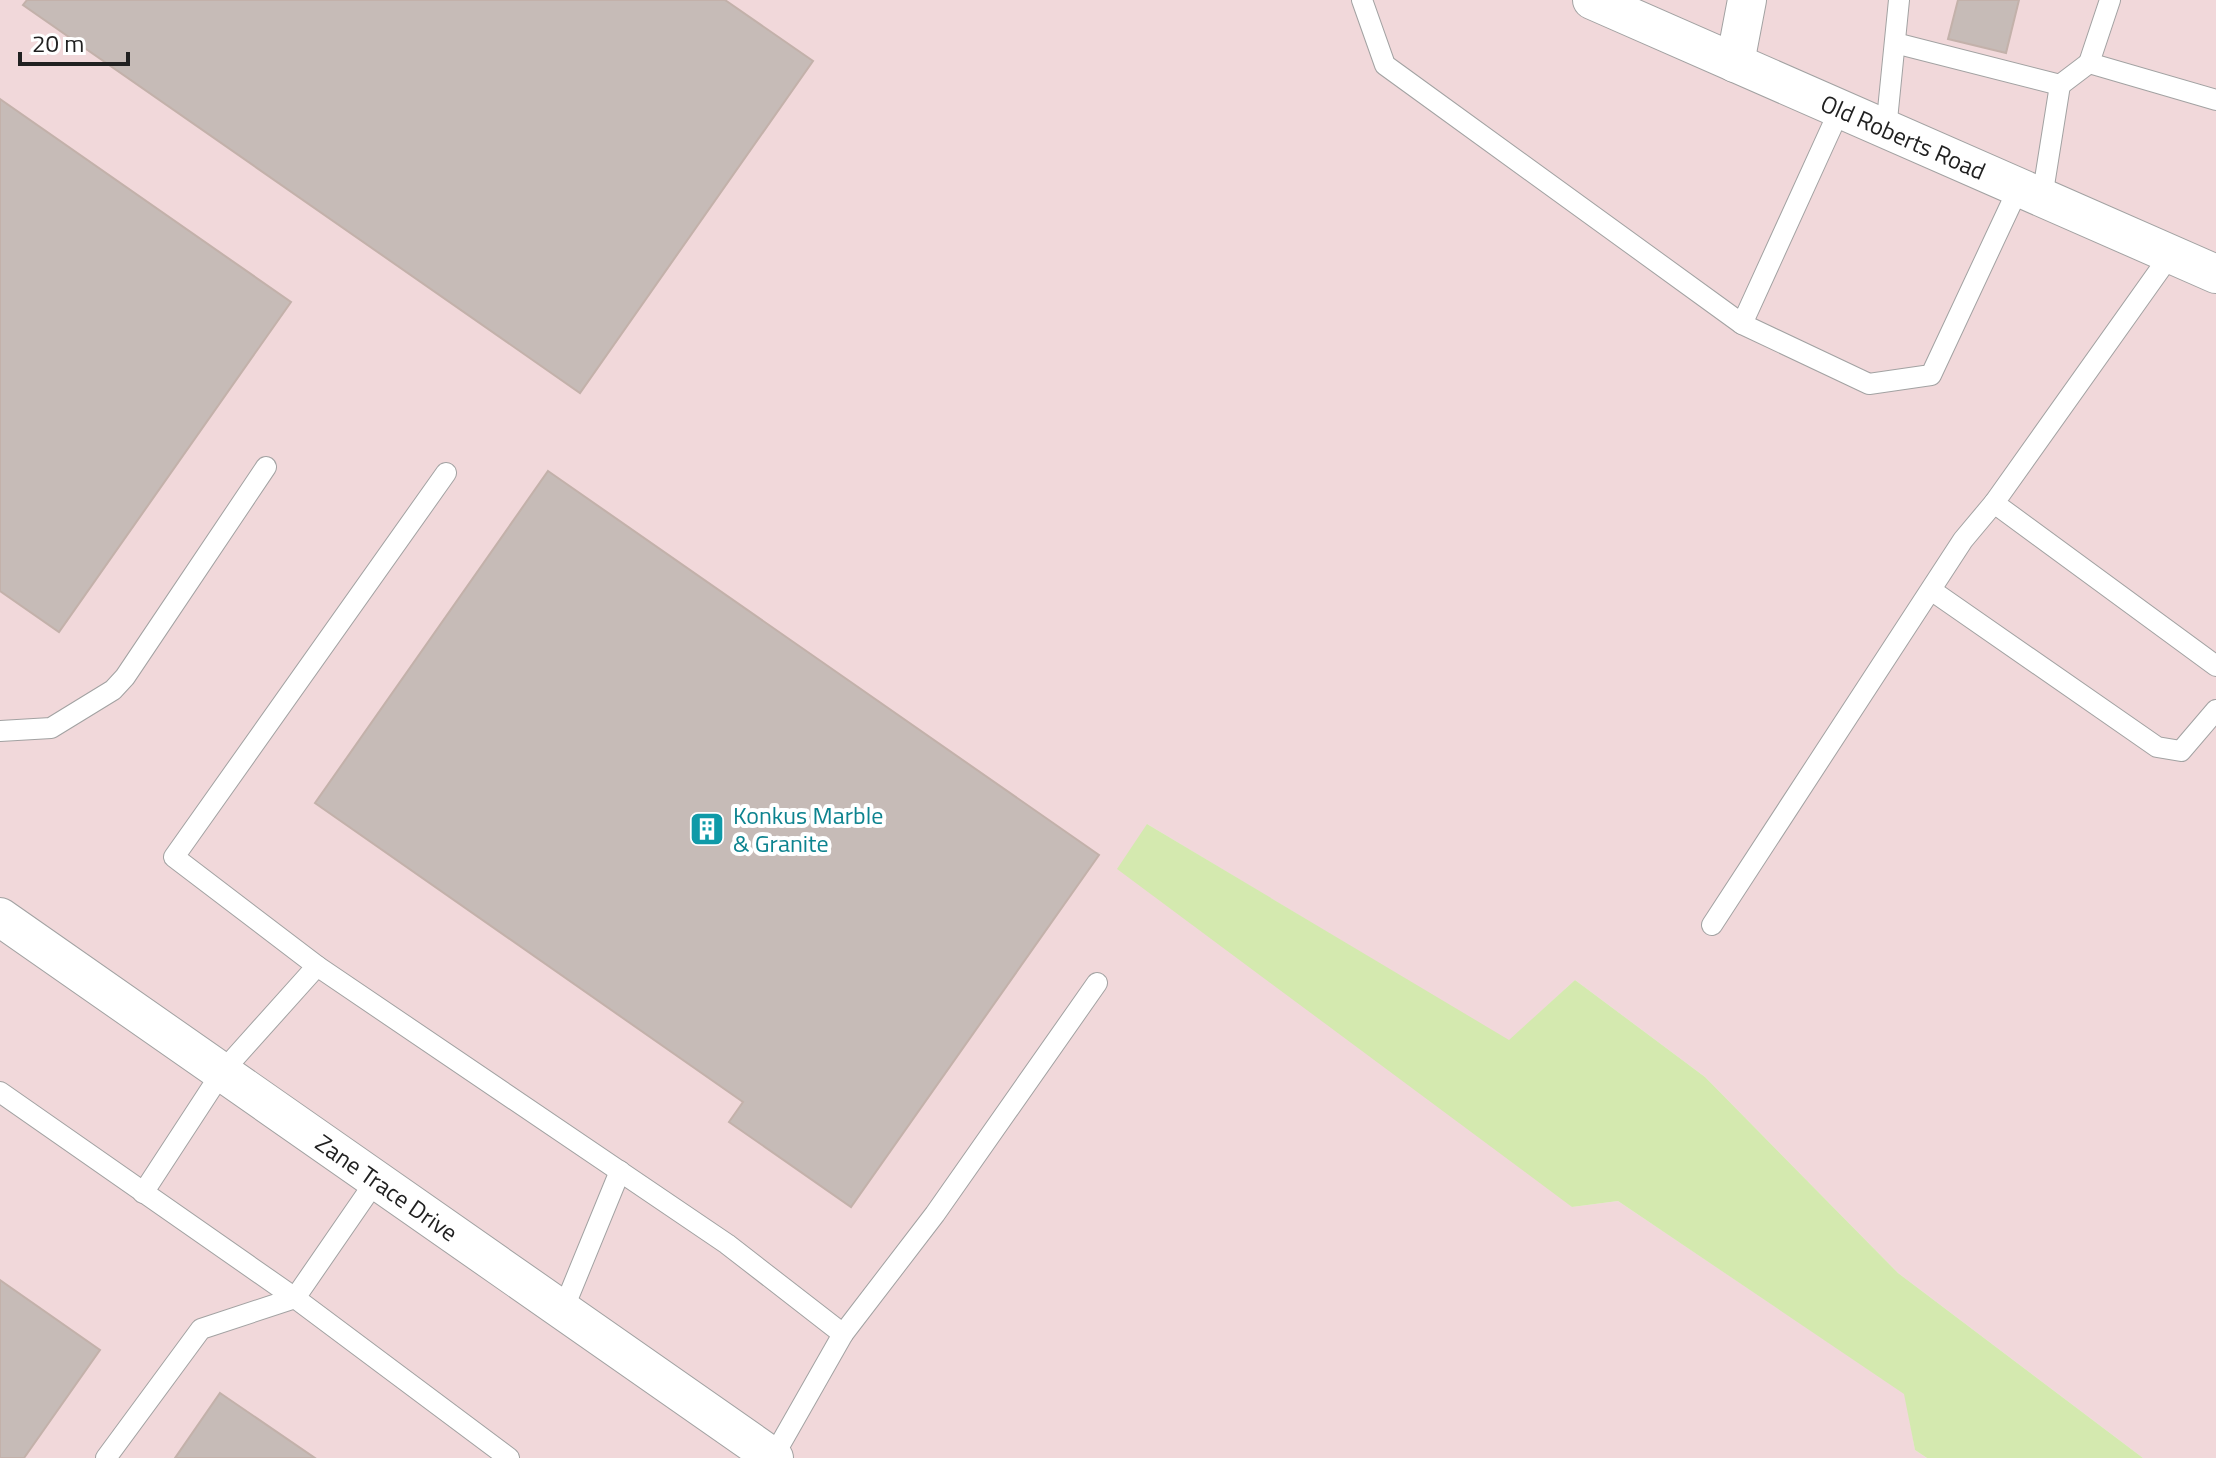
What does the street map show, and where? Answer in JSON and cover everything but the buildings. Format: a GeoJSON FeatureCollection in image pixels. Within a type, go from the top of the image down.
{"type":"FeatureCollection","features":[{"type":"Feature","properties":{"kind":"street","name":"Old Roberts Road"},"geometry":{"type":"LineString","coordinates":[[1592,0],[2171,254],[2215,266]]}},
{"type":"Feature","properties":{"kind":"street"},"geometry":{"type":"LineString","coordinates":[[1735,63],[1747,0]]}},
{"type":"Feature","properties":{"kind":"street","name":"Zane Trace Drive"},"geometry":{"type":"LineString","coordinates":[[0,917],[773,1458]]}},
{"type":"Feature","properties":{"kind":"lane"},"geometry":{"type":"LineString","coordinates":[[1362,0],[1385,65],[1742,324],[1869,384],[1931,375],[2030,193],[2060,85],[2089,63],[2110,0]]}},
{"type":"Feature","properties":{"kind":"lane"},"geometry":{"type":"LineString","coordinates":[[1886,130],[1899,0]]}},
{"type":"Feature","properties":{"kind":"lane"},"geometry":{"type":"LineString","coordinates":[[1895,43],[2060,85]]}},
{"type":"Feature","properties":{"kind":"lane"},"geometry":{"type":"LineString","coordinates":[[2089,63],[2216,100]]}},
{"type":"Feature","properties":{"kind":"lane"},"geometry":{"type":"LineString","coordinates":[[1742,324],[1840,109]]}},
{"type":"Feature","properties":{"kind":"lane"},"geometry":{"type":"LineString","coordinates":[[1712,925],[1963,540],[1994,503],[2171,254]]}},
{"type":"Feature","properties":{"kind":"lane"},"geometry":{"type":"LineString","coordinates":[[0,731],[51,728],[113,690],[125,677],[266,467]]}},
{"type":"Feature","properties":{"kind":"lane"},"geometry":{"type":"LineString","coordinates":[[446,473],[174,857],[317,966],[727,1244],[843,1334]]}},
{"type":"Feature","properties":{"kind":"lane"},"geometry":{"type":"LineString","coordinates":[[1994,503],[2216,666]]}},
{"type":"Feature","properties":{"kind":"lane"},"geometry":{"type":"LineString","coordinates":[[1931,590],[2157,747],[2181,751],[2216,710]]}},
{"type":"Feature","properties":{"kind":"lane"},"geometry":{"type":"LineString","coordinates":[[143,1193],[222,1072],[317,966]]}},
{"type":"Feature","properties":{"kind":"lane"},"geometry":{"type":"LineString","coordinates":[[773,1458],[843,1334],[935,1214],[1097,983]]}},
{"type":"Feature","properties":{"kind":"lane"},"geometry":{"type":"LineString","coordinates":[[0,1092],[295,1298],[509,1458]]}},
{"type":"Feature","properties":{"kind":"lane"},"geometry":{"type":"LineString","coordinates":[[563,1310],[620,1171]]}},
{"type":"Feature","properties":{"kind":"lane"},"geometry":{"type":"LineString","coordinates":[[106,1458],[201,1329],[295,1298],[377,1179]]}},
{"type":"Feature","properties":{"kind":"shaded area"},"geometry":{"type":"Polygon","coordinates":[[[0,0],[2216,0],[2216,1458],[2143,1458],[1898,1273],[1705,1077],[1575,980],[1509,1041],[1147,824],[1572,1207],[1618,1201],[1905,1394],[1915,1450],[1927,1458],[0,1458],[0,0]]]}},
{"type":"Feature","properties":{"kind":"green space"},"geometry":{"type":"Polygon","coordinates":[[[1147,824],[1509,1040],[1575,980],[1705,1077],[1898,1273],[2143,1458],[1927,1458],[1915,1450],[1904,1394],[1618,1201],[1572,1207],[1117,869],[1147,824]]]}},
{"type":"Feature","properties":{"kind":"place","name":"Konkus Marble & Granite"},"geometry":{"type":"Point","coordinates":[707,829]}}]}
